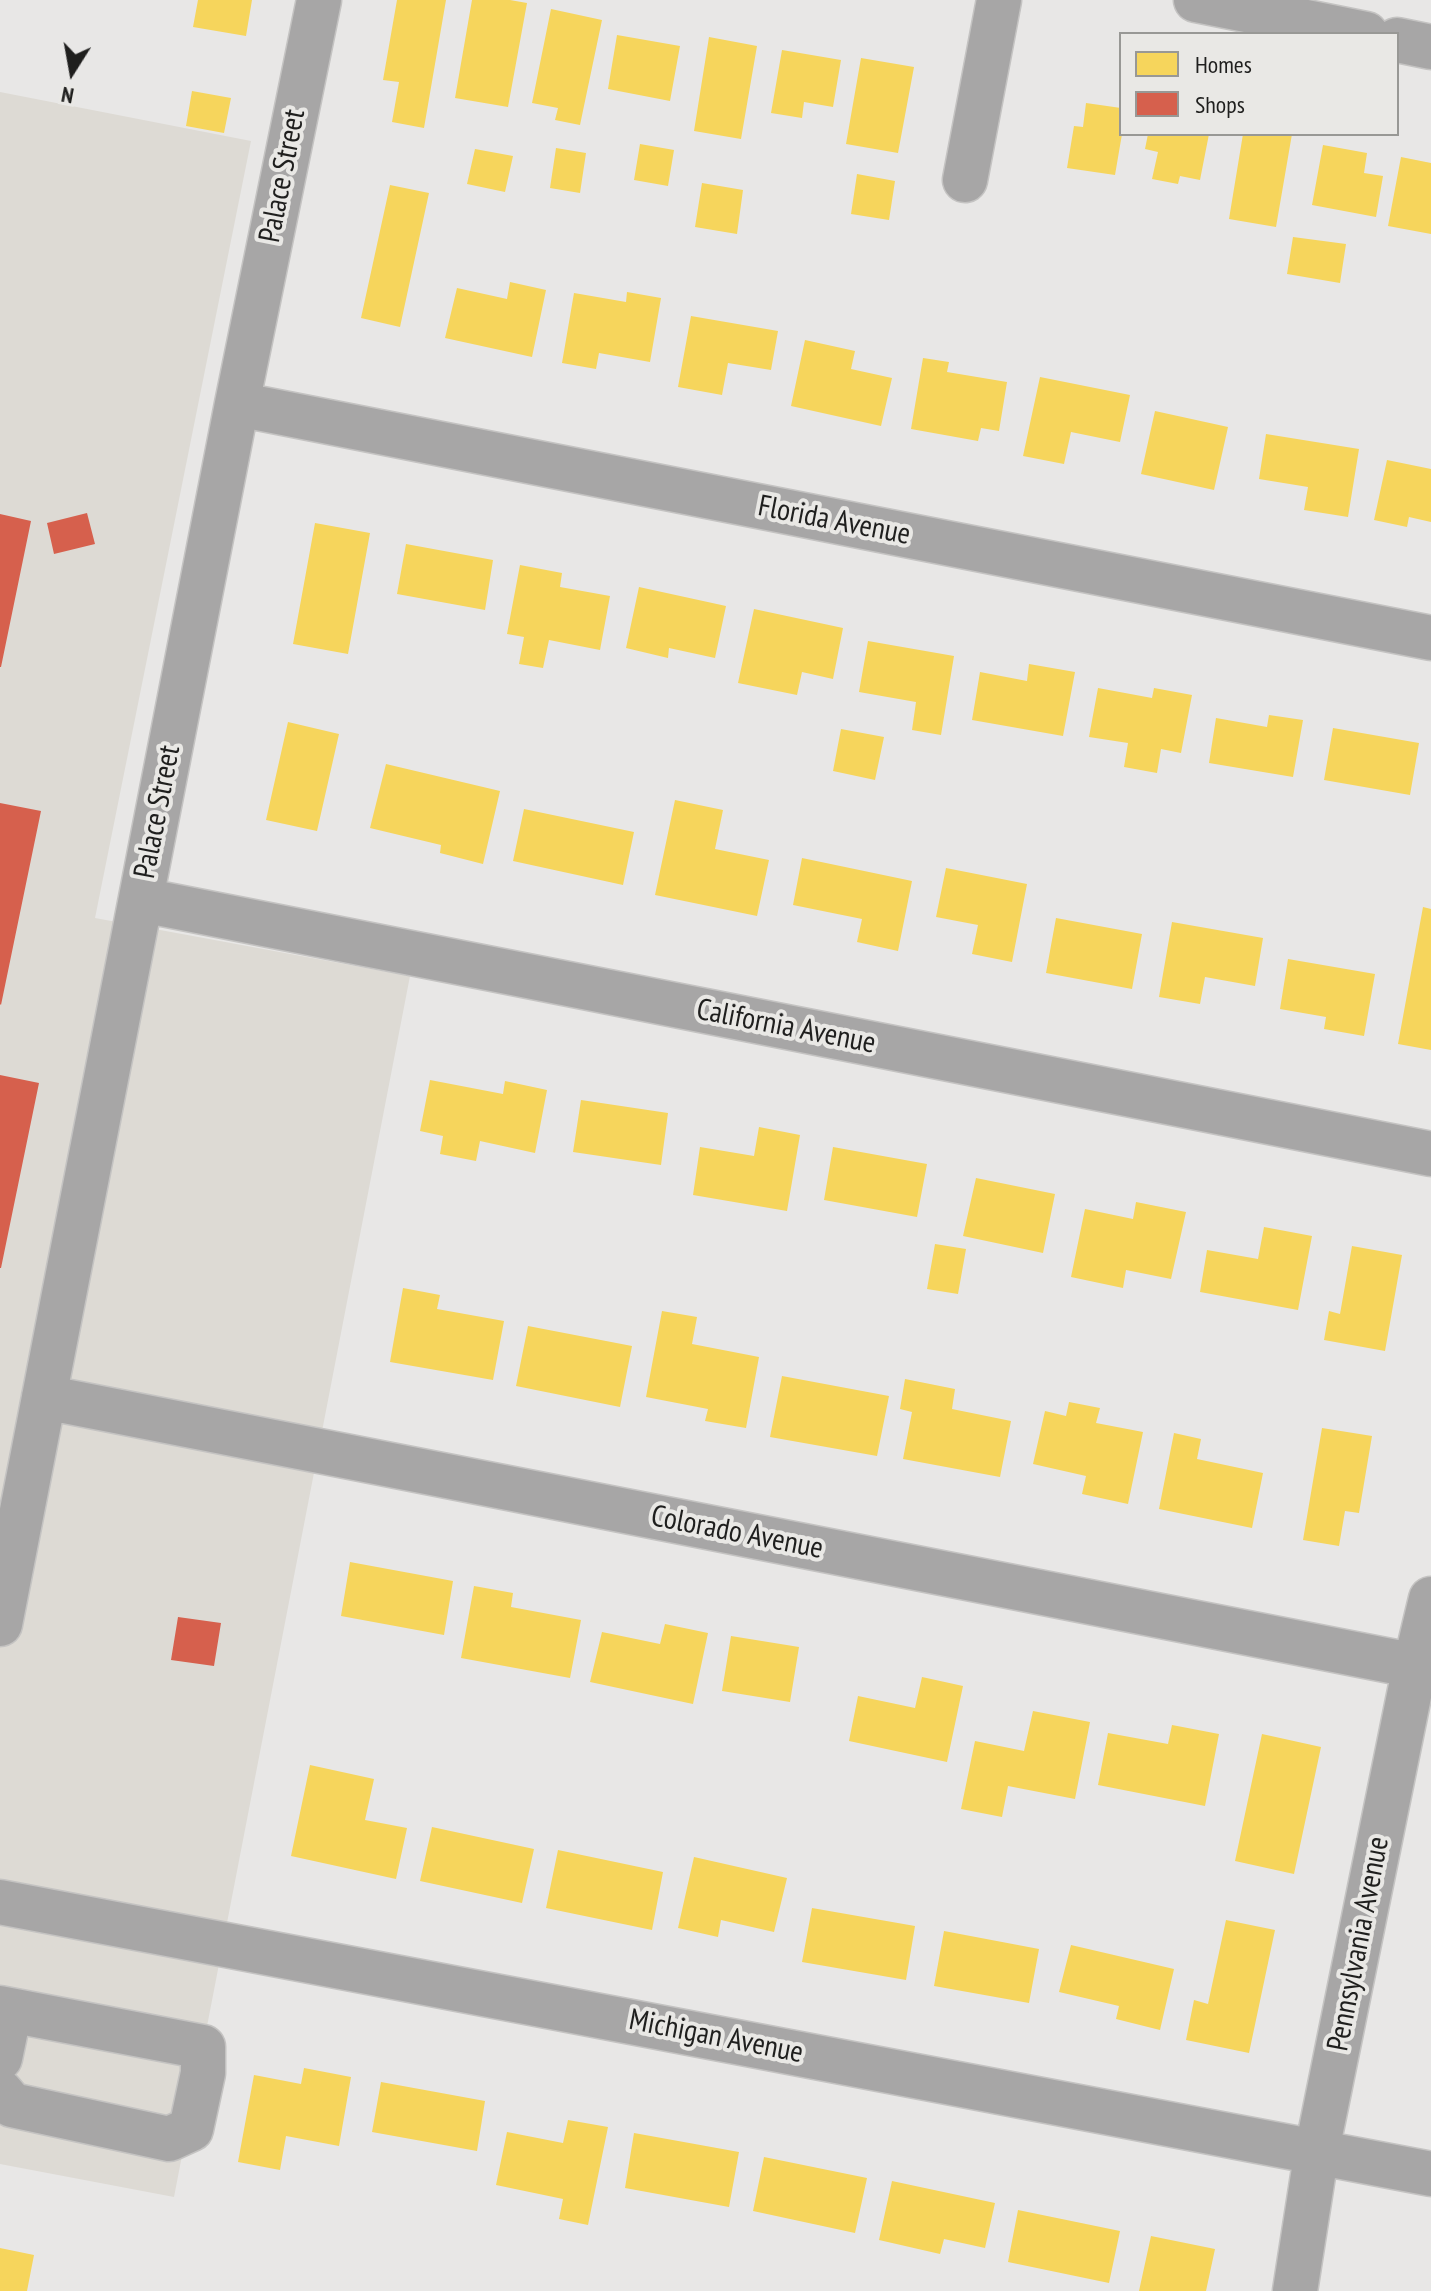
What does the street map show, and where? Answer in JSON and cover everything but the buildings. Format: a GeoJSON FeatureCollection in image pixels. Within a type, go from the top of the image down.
{"type":"FeatureCollection","features":[{"type":"Feature","properties":{"kind":"street","name":"Palace Street"},"geometry":{"type":"LineString","coordinates":[[0,1624],[237,404],[319,0]]}},
{"type":"Feature","properties":{"kind":"street"},"geometry":{"type":"LineString","coordinates":[[965,180],[999,0]]}},
{"type":"Feature","properties":{"kind":"street"},"geometry":{"type":"LineString","coordinates":[[1196,0],[1356,32]]}},
{"type":"Feature","properties":{"kind":"street"},"geometry":{"type":"LineString","coordinates":[[1399,40],[1431,47]]}},
{"type":"Feature","properties":{"kind":"street","name":"Florida Avenue"},"geometry":{"type":"LineString","coordinates":[[237,404],[1431,638]]}},
{"type":"Feature","properties":{"kind":"street","name":"California Avenue"},"geometry":{"type":"LineString","coordinates":[[142,900],[1431,1154]]}},
{"type":"Feature","properties":{"kind":"street","name":"Colorado Avenue"},"geometry":{"type":"LineString","coordinates":[[44,1397],[1423,1668]]}},
{"type":"Feature","properties":{"kind":"street","name":"Pennsylvania Avenue"},"geometry":{"type":"LineString","coordinates":[[1295,2291],[1317,2150],[1423,1668],[1431,1599]]}},
{"type":"Feature","properties":{"kind":"street","name":"Michigan Avenue"},"geometry":{"type":"LineString","coordinates":[[0,1902],[1431,2174]]}},
{"type":"Feature","properties":{"kind":"street"},"geometry":{"type":"LineString","coordinates":[[0,2058],[5,2009],[203,2047],[203,2073],[191,2129],[169,2139],[12,2105],[0,2091]]}},
{"type":"Feature","properties":{"kind":"shaded area"},"geometry":{"type":"Polygon","coordinates":[[[0,92],[251,141],[95,918],[410,976],[174,2197],[0,2164],[0,92]]]}}]}
